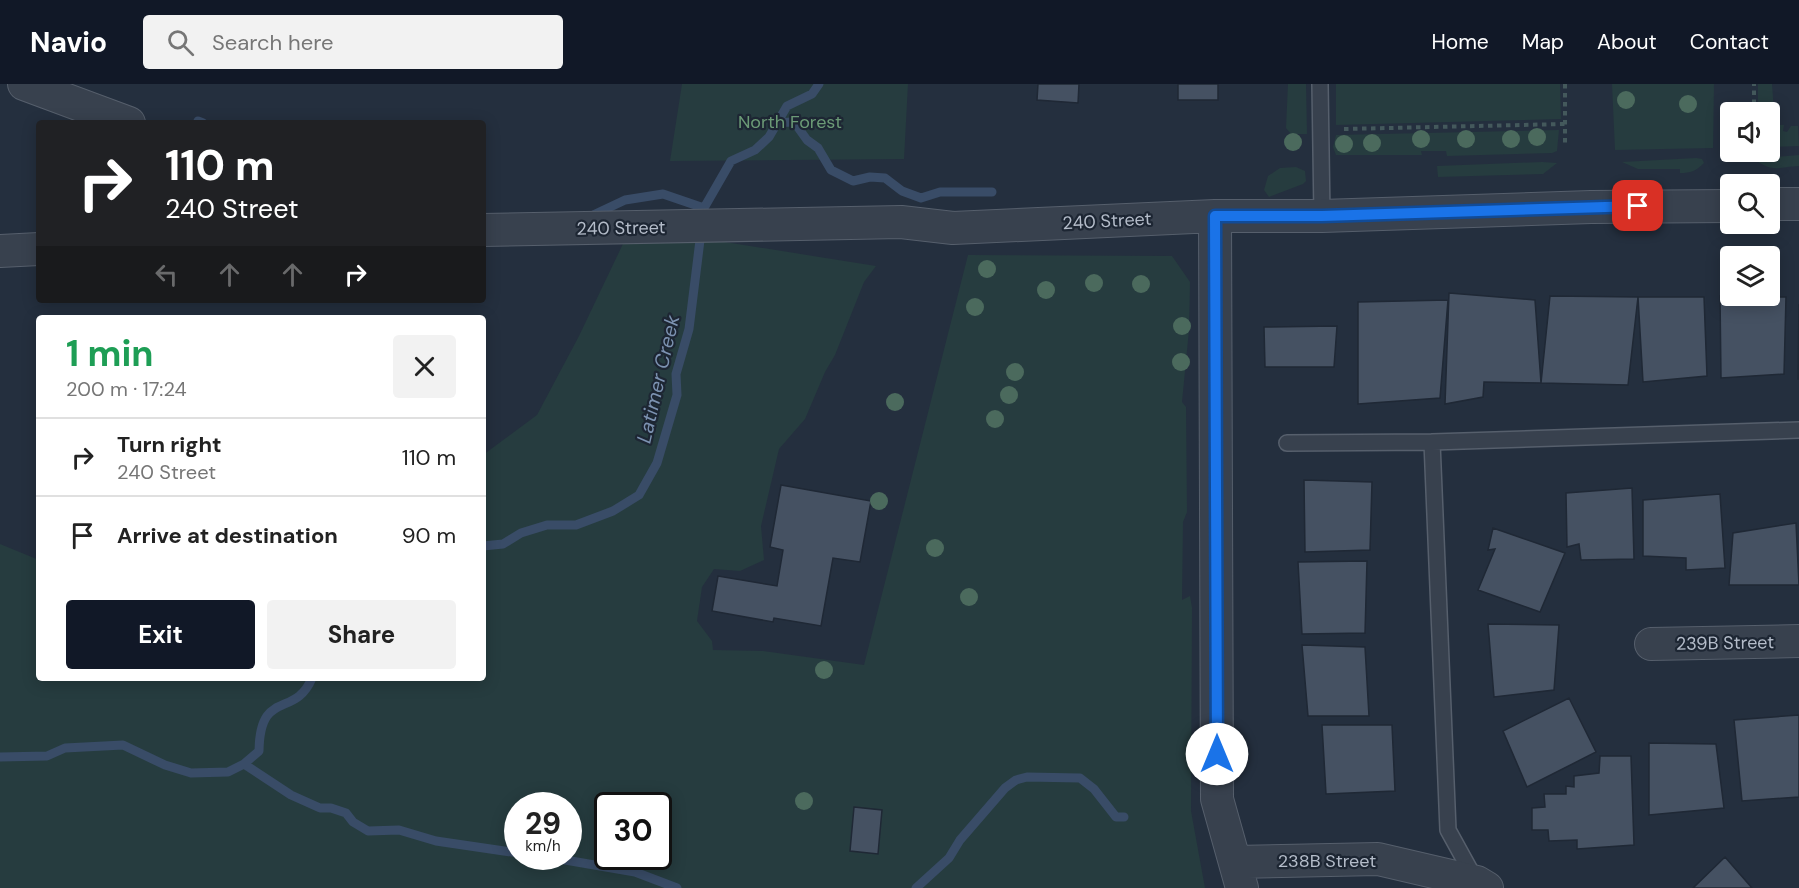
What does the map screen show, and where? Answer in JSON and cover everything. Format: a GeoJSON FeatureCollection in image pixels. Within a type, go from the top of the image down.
{"type":"FeatureCollection","features":[{"type":"Feature","properties":{"kind":"street"},"geometry":{"type":"LineString","coordinates":[[24,84],[121,120]]}},
{"type":"Feature","properties":{"kind":"street"},"geometry":{"type":"LineString","coordinates":[[1780,204],[1799,204]]}},
{"type":"Feature","properties":{"kind":"street","name":"240 Street"},"geometry":{"type":"LineString","coordinates":[[486,230],[901,222],[953,228],[1215,216],[1322,216],[1591,207],[1720,206]]}},
{"type":"Feature","properties":{"kind":"street"},"geometry":{"type":"LineString","coordinates":[[1215,216],[1217,799],[1239,875]]}},
{"type":"Feature","properties":{"kind":"street"},"geometry":{"type":"LineString","coordinates":[[0,251],[36,249]]}},
{"type":"Feature","properties":{"kind":"street","name":"239B Street"},"geometry":{"type":"LineString","coordinates":[[1651,644],[1799,641]]}},
{"type":"Feature","properties":{"kind":"street","name":"238B Street"},"geometry":{"type":"LineString","coordinates":[[1239,875],[1378,859],[1480,886]]}},
{"type":"Feature","properties":{"kind":"lane"},"geometry":{"type":"LineString","coordinates":[[1320,84],[1322,216]]}},
{"type":"Feature","properties":{"kind":"lane"},"geometry":{"type":"LineString","coordinates":[[1287,443],[1432,442],[1799,430]]}},
{"type":"Feature","properties":{"kind":"lane"},"geometry":{"type":"LineString","coordinates":[[1432,442],[1448,830],[1480,886]]}},
{"type":"Feature","properties":{"kind":"path"},"geometry":{"type":"LineString","coordinates":[[1565,84],[1565,143]]}},
{"type":"Feature","properties":{"kind":"path"},"geometry":{"type":"LineString","coordinates":[[1754,84],[1754,102]]}},
{"type":"Feature","properties":{"kind":"path"},"geometry":{"type":"LineString","coordinates":[[1321,130],[1565,124]]}},
{"type":"Feature","properties":{"kind":"green space","name":"North Forest"},"geometry":{"type":"Polygon","coordinates":[[[682,84],[908,84],[904,159],[670,161],[682,84]]]}},
{"type":"Feature","properties":{"kind":"green space"},"geometry":{"type":"Polygon","coordinates":[[[1288,84],[1306,84],[1307,134],[1291,134],[1286,128],[1288,84]]]}},
{"type":"Feature","properties":{"kind":"green space"},"geometry":{"type":"Polygon","coordinates":[[[1336,84],[1560,84],[1561,119],[1336,125],[1336,84]]]}},
{"type":"Feature","properties":{"kind":"green space"},"geometry":{"type":"Polygon","coordinates":[[[1612,84],[1714,84],[1713,148],[1615,150],[1612,84]]]}},
{"type":"Feature","properties":{"kind":"green space"},"geometry":{"type":"Polygon","coordinates":[[[1758,84],[1772,84],[1773,102],[1758,102],[1758,84]]]}},
{"type":"Feature","properties":{"kind":"green space"},"geometry":{"type":"Polygon","coordinates":[[[1780,125],[1784,125],[1783,131],[1787,132],[1791,126],[1798,126],[1799,146],[1780,147],[1780,125]]]}},
{"type":"Feature","properties":{"kind":"green space"},"geometry":{"type":"Polygon","coordinates":[[[1559,130],[1557,151],[1552,153],[1447,156],[1446,151],[1421,151],[1422,155],[1336,155],[1333,147],[1336,135],[1559,130]]]}},
{"type":"Feature","properties":{"kind":"green space"},"geometry":{"type":"Polygon","coordinates":[[[1799,155],[1799,166],[1771,168],[1759,162],[1780,162],[1780,157],[1799,155]]]}},
{"type":"Feature","properties":{"kind":"green space"},"geometry":{"type":"Polygon","coordinates":[[[1702,159],[1704,163],[1693,171],[1684,173],[1680,173],[1680,169],[1638,169],[1622,162],[1702,159]]]}},
{"type":"Feature","properties":{"kind":"green space"},"geometry":{"type":"Polygon","coordinates":[[[1557,163],[1543,174],[1438,177],[1437,166],[1557,163]]]}},
{"type":"Feature","properties":{"kind":"green space"},"geometry":{"type":"Polygon","coordinates":[[[1296,167],[1305,171],[1306,181],[1269,197],[1264,190],[1268,176],[1280,168],[1296,167]]]}},
{"type":"Feature","properties":{"kind":"green space"},"geometry":{"type":"Polygon","coordinates":[[[631,227],[876,266],[864,282],[835,355],[825,372],[805,419],[779,449],[761,526],[764,560],[740,571],[714,569],[702,587],[697,621],[712,641],[713,650],[763,651],[864,665],[968,255],[1172,256],[1190,282],[1189,330],[1182,402],[1186,407],[1187,512],[1183,522],[1182,600],[1190,596],[1192,608],[1191,811],[1205,888],[0,888],[0,544],[36,559],[36,681],[486,681],[486,453],[537,415],[579,336],[631,227]]]}},
{"type":"Feature","properties":{"kind":"building"},"geometry":{"type":"Polygon","coordinates":[[[1038,84],[1079,84],[1078,103],[1037,100],[1038,84]]]}},
{"type":"Feature","properties":{"kind":"building"},"geometry":{"type":"Polygon","coordinates":[[[1178,84],[1218,84],[1218,100],[1178,100],[1178,84]]]}},
{"type":"Feature","properties":{"kind":"building"},"geometry":{"type":"Polygon","coordinates":[[[1449,293],[1535,300],[1541,383],[1484,382],[1483,397],[1445,404],[1449,293]]]}},
{"type":"Feature","properties":{"kind":"building"},"geometry":{"type":"Polygon","coordinates":[[[1550,296],[1638,297],[1628,385],[1541,383],[1550,296]]]}},
{"type":"Feature","properties":{"kind":"building"},"geometry":{"type":"Polygon","coordinates":[[[1638,297],[1704,297],[1707,376],[1643,382],[1638,297]]]}},
{"type":"Feature","properties":{"kind":"building"},"geometry":{"type":"Polygon","coordinates":[[[1780,297],[1786,297],[1784,374],[1721,378],[1720,306],[1780,306],[1780,297]]]}},
{"type":"Feature","properties":{"kind":"building"},"geometry":{"type":"Polygon","coordinates":[[[1448,300],[1440,398],[1358,404],[1358,302],[1448,300]]]}},
{"type":"Feature","properties":{"kind":"building"},"geometry":{"type":"Polygon","coordinates":[[[1799,304],[1799,379],[1798,379],[1799,304]]]}},
{"type":"Feature","properties":{"kind":"building"},"geometry":{"type":"Polygon","coordinates":[[[1337,326],[1334,367],[1265,367],[1264,327],[1337,326]]]}},
{"type":"Feature","properties":{"kind":"building"},"geometry":{"type":"Polygon","coordinates":[[[1304,480],[1372,482],[1370,550],[1305,552],[1304,480]]]}},
{"type":"Feature","properties":{"kind":"building"},"geometry":{"type":"Polygon","coordinates":[[[781,485],[871,501],[860,562],[833,558],[821,626],[774,618],[773,622],[712,611],[718,576],[777,586],[783,550],[770,547],[781,485]]]}},
{"type":"Feature","properties":{"kind":"building"},"geometry":{"type":"Polygon","coordinates":[[[1632,488],[1634,559],[1581,560],[1579,544],[1567,547],[1566,493],[1632,488]]]}},
{"type":"Feature","properties":{"kind":"building"},"geometry":{"type":"Polygon","coordinates":[[[1720,494],[1725,568],[1686,570],[1686,558],[1643,556],[1643,500],[1720,494]]]}},
{"type":"Feature","properties":{"kind":"building"},"geometry":{"type":"Polygon","coordinates":[[[1796,523],[1799,585],[1729,585],[1733,533],[1796,523]]]}},
{"type":"Feature","properties":{"kind":"building"},"geometry":{"type":"Polygon","coordinates":[[[1493,528],[1565,553],[1540,612],[1478,590],[1495,549],[1488,550],[1493,528]]]}},
{"type":"Feature","properties":{"kind":"building"},"geometry":{"type":"Polygon","coordinates":[[[1367,561],[1365,633],[1302,634],[1298,562],[1367,561]]]}},
{"type":"Feature","properties":{"kind":"building"},"geometry":{"type":"Polygon","coordinates":[[[1488,624],[1559,625],[1554,690],[1494,697],[1488,624]]]}},
{"type":"Feature","properties":{"kind":"building"},"geometry":{"type":"Polygon","coordinates":[[[1302,645],[1365,647],[1369,716],[1308,716],[1302,645]]]}},
{"type":"Feature","properties":{"kind":"building"},"geometry":{"type":"Polygon","coordinates":[[[1569,698],[1596,752],[1527,787],[1503,731],[1569,698]]]}},
{"type":"Feature","properties":{"kind":"building"},"geometry":{"type":"Polygon","coordinates":[[[1799,715],[1799,797],[1742,801],[1734,720],[1799,715]]]}},
{"type":"Feature","properties":{"kind":"building"},"geometry":{"type":"Polygon","coordinates":[[[1322,725],[1392,725],[1395,791],[1326,794],[1322,725]]]}},
{"type":"Feature","properties":{"kind":"building"},"geometry":{"type":"Polygon","coordinates":[[[1649,743],[1716,744],[1724,808],[1649,815],[1649,743]]]}},
{"type":"Feature","properties":{"kind":"building"},"geometry":{"type":"Polygon","coordinates":[[[1600,756],[1631,756],[1634,845],[1577,849],[1577,840],[1549,841],[1548,830],[1532,830],[1532,808],[1545,807],[1544,794],[1566,794],[1566,786],[1574,787],[1574,776],[1599,773],[1600,756]]]}},
{"type":"Feature","properties":{"kind":"building"},"geometry":{"type":"Polygon","coordinates":[[[854,807],[882,810],[878,854],[850,851],[854,807]]]}},
{"type":"Feature","properties":{"kind":"building"},"geometry":{"type":"Polygon","coordinates":[[[1725,857],[1752,888],[1693,888],[1725,857]]]}},
{"type":"Feature","properties":{"kind":"waterway","name":"Latimer Creek"},"geometry":{"type":"LineString","coordinates":[[486,546],[503,544],[521,533],[547,525],[576,525],[613,511],[639,495],[657,463],[677,395],[676,374],[689,329],[704,208],[731,161],[755,150],[769,137],[787,106],[812,94],[819,84]]}},
{"type":"Feature","properties":{"kind":"waterway","name":"Latimer Creek"},"geometry":{"type":"LineString","coordinates":[[778,123],[791,122],[797,126],[807,140],[818,148],[831,170],[853,181],[870,177],[885,178],[902,191],[921,198],[940,192],[992,192]]}},
{"type":"Feature","properties":{"kind":"waterway","name":"Latimer Creek"},"geometry":{"type":"LineString","coordinates":[[589,217],[625,200],[663,194],[704,208]]}},
{"type":"Feature","properties":{"kind":"waterway","name":"Latimer Creek"},"geometry":{"type":"LineString","coordinates":[[0,757],[47,756],[65,748],[123,745],[165,765],[191,773],[228,772],[244,764],[259,751],[265,719],[272,711],[297,698],[310,681]]}},
{"type":"Feature","properties":{"kind":"waterway","name":"Latimer Creek"},"geometry":{"type":"LineString","coordinates":[[244,764],[291,795],[320,808],[331,808],[346,813],[353,822],[368,831],[399,830],[436,841],[504,851]]}},
{"type":"Feature","properties":{"kind":"waterway"},"geometry":{"type":"LineString","coordinates":[[916,888],[949,858],[960,840],[1005,788],[1016,780],[1027,777],[1080,778],[1094,789],[1116,817],[1124,817]]}},
{"type":"Feature","properties":{"kind":"waterway","name":"Latimer Creek"},"geometry":{"type":"LineString","coordinates":[[582,863],[635,872],[677,888]]}},
{"type":"Feature","properties":{"kind":"route"},"geometry":{"type":"LineString","coordinates":[[1217,754],[1215,216],[1322,216],[1638,206]]}}]}
